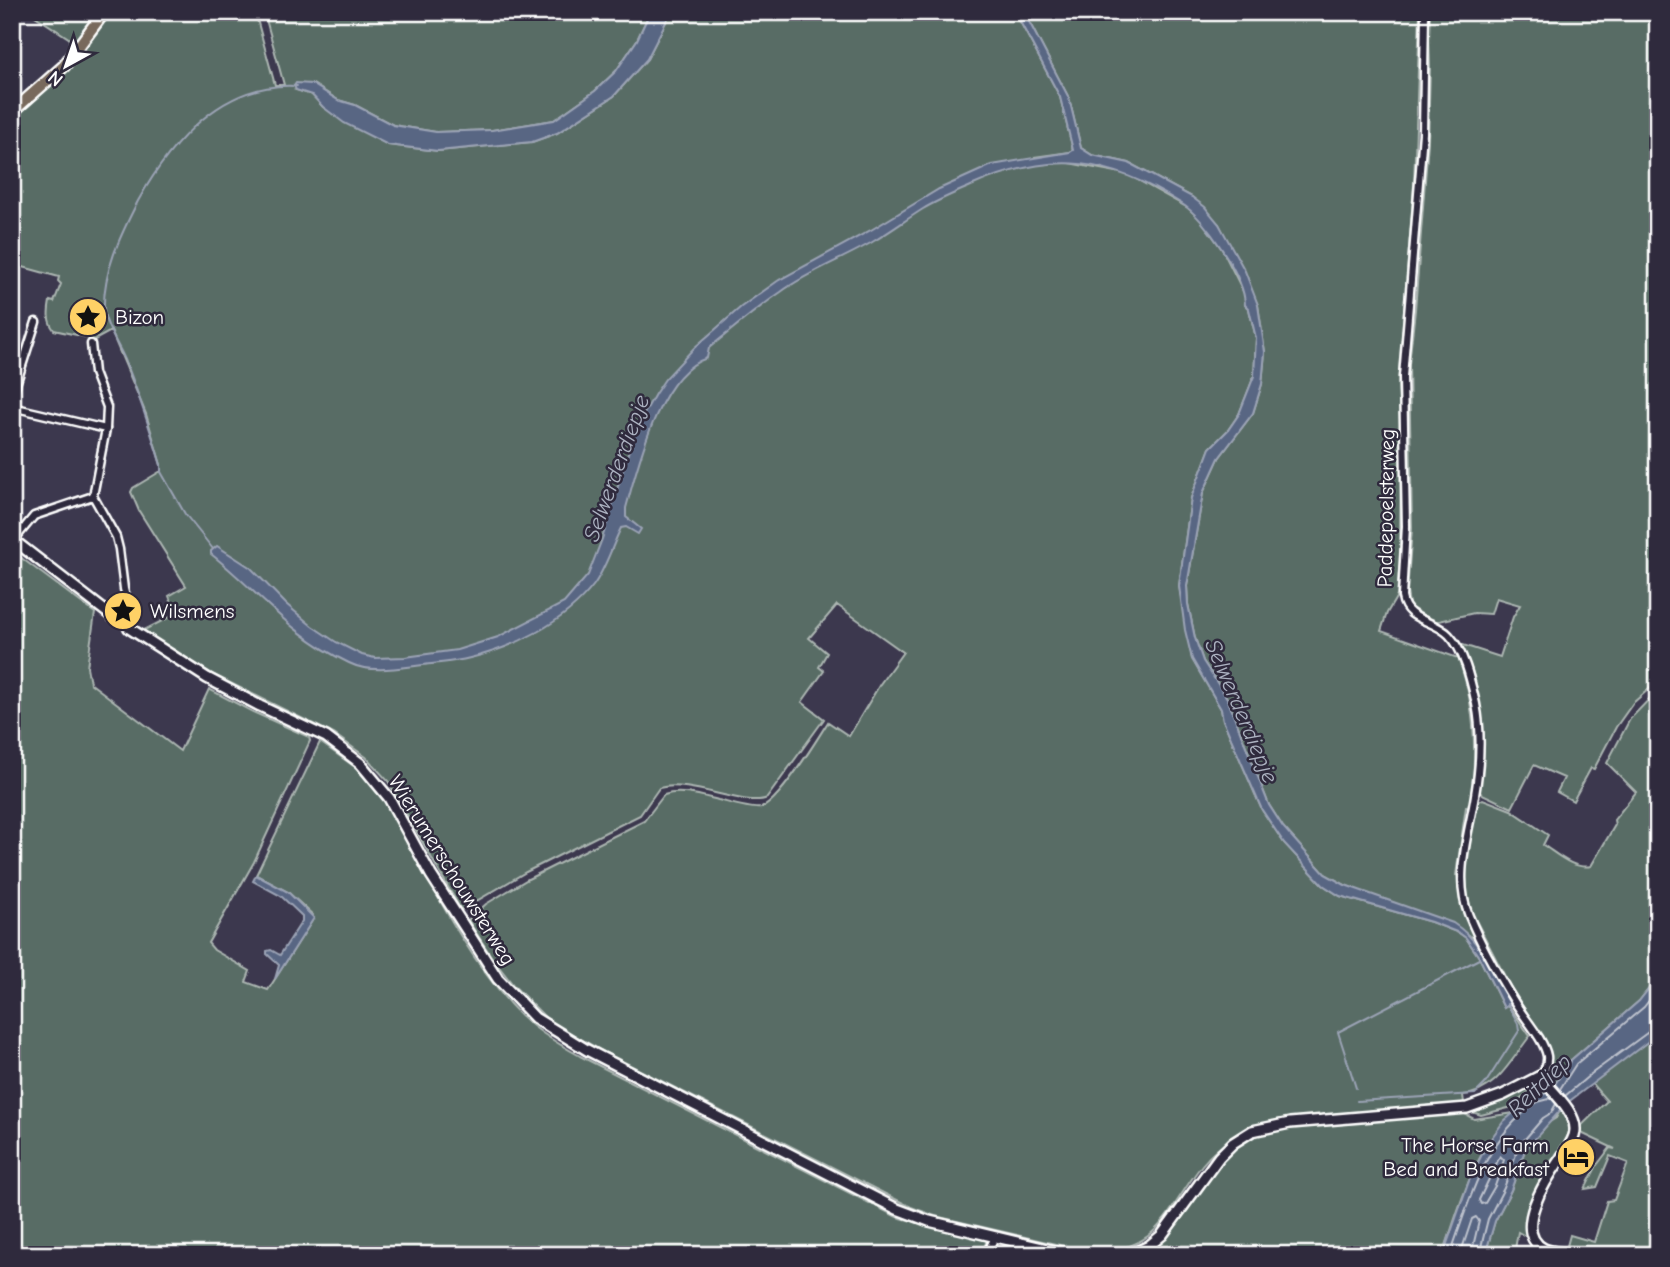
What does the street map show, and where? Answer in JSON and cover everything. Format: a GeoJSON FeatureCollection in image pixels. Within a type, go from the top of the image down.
{"type":"FeatureCollection","features":[{"type":"Feature","properties":{"kind":"main road"},"geometry":{"type":"LineString","coordinates":[[12,111],[64,66],[104,12]]}},
{"type":"Feature","properties":{"kind":"street","name":"Paddepoelsterweg"},"geometry":{"type":"LineString","coordinates":[[1424,12],[1422,146],[1403,377],[1406,534],[1402,597],[1410,614],[1438,626],[1452,638],[1469,679],[1476,706],[1480,752],[1464,853],[1464,898],[1469,916],[1514,1001],[1543,1047],[1547,1060],[1541,1076]]}},
{"type":"Feature","properties":{"kind":"street"},"geometry":{"type":"LineString","coordinates":[[12,397],[36,322]]}},
{"type":"Feature","properties":{"kind":"street"},"geometry":{"type":"LineString","coordinates":[[91,344],[94,373],[107,407],[106,429],[93,496],[116,537],[129,608],[125,621]]}},
{"type":"Feature","properties":{"kind":"street"},"geometry":{"type":"LineString","coordinates":[[12,407],[106,429]]}},
{"type":"Feature","properties":{"kind":"street"},"geometry":{"type":"LineString","coordinates":[[13,539],[34,516],[93,496]]}},
{"type":"Feature","properties":{"kind":"street","name":"Wierumerschouwsterweg"},"geometry":{"type":"LineString","coordinates":[[13,539],[113,617],[125,621],[129,628],[207,678],[333,742],[367,769],[389,798],[438,886],[498,979],[516,1000],[545,1026],[897,1209],[929,1222],[1072,1255]]}},
{"type":"Feature","properties":{"kind":"street"},"geometry":{"type":"LineString","coordinates":[[1130,1255],[1149,1246],[1162,1235],[1219,1157],[1233,1143],[1252,1131],[1290,1123],[1467,1108],[1503,1095],[1541,1076],[1573,1120],[1575,1135],[1549,1175],[1535,1204],[1531,1226],[1536,1242],[1534,1255]]}},
{"type":"Feature","properties":{"kind":"street"},"geometry":{"type":"LineString","coordinates":[[986,1255],[995,1237]]}},
{"type":"Feature","properties":{"kind":"street"},"geometry":{"type":"LineString","coordinates":[[1536,1242],[1546,1250],[1576,1255]]}},
{"type":"Feature","properties":{"kind":"green space"},"geometry":{"type":"Polygon","coordinates":[[[29,12],[98,12],[74,45],[69,42],[70,39],[29,12]]]}},
{"type":"Feature","properties":{"kind":"green space"},"geometry":{"type":"Polygon","coordinates":[[[111,12],[255,12],[275,85],[284,85],[264,12],[650,12],[637,40],[616,71],[595,91],[554,120],[492,130],[436,132],[393,125],[355,105],[338,100],[313,84],[296,90],[312,95],[323,107],[388,145],[438,151],[532,142],[557,133],[614,96],[647,59],[671,12],[1015,12],[1060,97],[1073,150],[1034,157],[1060,156],[1069,163],[1127,174],[1188,208],[1201,220],[1222,249],[1245,295],[1245,305],[1249,309],[1256,338],[1254,376],[1239,414],[1210,448],[1191,498],[1179,586],[1192,659],[1221,709],[1223,720],[1262,810],[1284,843],[1323,885],[1340,896],[1431,922],[1466,938],[1479,957],[1504,1008],[1508,1005],[1530,1036],[1509,1065],[1484,1088],[1463,1095],[1464,1103],[1280,1120],[1258,1126],[1218,1148],[1210,1156],[1159,1226],[1147,1237],[1114,1250],[1090,1252],[935,1216],[911,1207],[606,1053],[549,1021],[514,986],[468,920],[486,904],[528,879],[644,821],[664,795],[691,794],[740,806],[761,808],[777,795],[797,770],[828,722],[849,736],[903,652],[837,605],[809,638],[827,653],[819,667],[824,671],[802,702],[824,719],[767,798],[746,799],[686,787],[659,788],[640,815],[526,872],[461,910],[388,781],[366,757],[334,734],[214,675],[142,631],[176,614],[169,596],[186,586],[139,511],[131,492],[133,488],[161,471],[146,414],[111,331],[91,342],[86,337],[54,330],[49,320],[49,309],[50,301],[54,302],[61,284],[59,277],[12,264],[12,119],[53,83],[111,12]]]}},
{"type":"Feature","properties":{"kind":"green space"},"geometry":{"type":"Polygon","coordinates":[[[1024,12],[1420,12],[1414,185],[1398,386],[1401,436],[1400,556],[1397,596],[1381,631],[1458,658],[1464,676],[1472,714],[1474,770],[1470,808],[1466,807],[1456,875],[1460,876],[1461,893],[1482,950],[1472,937],[1345,885],[1325,874],[1283,827],[1269,805],[1227,698],[1203,661],[1195,638],[1187,586],[1203,493],[1219,458],[1253,413],[1262,384],[1265,352],[1258,305],[1219,224],[1192,197],[1129,163],[1092,155],[1081,148],[1069,98],[1024,12]]]}},
{"type":"Feature","properties":{"kind":"green space"},"geometry":{"type":"Polygon","coordinates":[[[1428,12],[1658,12],[1658,681],[1633,703],[1616,727],[1573,801],[1557,792],[1564,778],[1534,765],[1512,808],[1478,792],[1482,736],[1479,698],[1475,679],[1460,644],[1500,657],[1513,617],[1520,605],[1496,598],[1491,614],[1474,613],[1435,622],[1409,604],[1407,592],[1412,529],[1409,364],[1428,142],[1428,12]]]}},
{"type":"Feature","properties":{"kind":"green space"},"geometry":{"type":"Polygon","coordinates":[[[12,551],[95,613],[87,667],[90,683],[180,751],[209,689],[309,737],[310,741],[254,862],[208,943],[214,950],[250,971],[246,982],[268,990],[312,921],[313,915],[288,892],[256,875],[320,742],[362,772],[380,794],[473,956],[511,1005],[535,1027],[580,1056],[897,1217],[987,1240],[981,1255],[12,1255],[12,551]]]}},
{"type":"Feature","properties":{"kind":"green space"},"geometry":{"type":"Polygon","coordinates":[[[1658,690],[1658,977],[1639,1001],[1571,1060],[1553,1087],[1548,1078],[1550,1053],[1511,988],[1469,907],[1465,883],[1466,862],[1475,804],[1483,799],[1511,810],[1548,835],[1543,845],[1560,857],[1578,866],[1591,866],[1615,825],[1614,820],[1636,792],[1607,763],[1630,719],[1658,690]]]}},
{"type":"Feature","properties":{"kind":"green space"},"geometry":{"type":"Polygon","coordinates":[[[1658,1034],[1658,1255],[1631,1255],[1567,1246],[1570,1235],[1594,1242],[1607,1201],[1614,1200],[1628,1163],[1610,1156],[1597,1187],[1585,1189],[1597,1165],[1610,1148],[1615,1149],[1579,1132],[1578,1129],[1607,1101],[1591,1083],[1658,1034]]]}},
{"type":"Feature","properties":{"kind":"green space"},"geometry":{"type":"Polygon","coordinates":[[[1538,1083],[1548,1091],[1540,1094],[1532,1089],[1512,1107],[1481,1115],[1472,1112],[1530,1084],[1538,1083]]]}},
{"type":"Feature","properties":{"kind":"green space"},"geometry":{"type":"Polygon","coordinates":[[[1562,1107],[1570,1121],[1571,1129],[1530,1205],[1527,1237],[1518,1232],[1514,1255],[1485,1255],[1495,1221],[1511,1190],[1525,1150],[1548,1123],[1556,1118],[1562,1107]]]}},
{"type":"Feature","properties":{"kind":"green space"},"geometry":{"type":"Polygon","coordinates":[[[1459,1111],[1474,1119],[1514,1113],[1488,1143],[1478,1161],[1443,1255],[1177,1255],[1157,1246],[1169,1234],[1219,1162],[1231,1149],[1251,1136],[1270,1129],[1459,1111]]]}},
{"type":"Feature","properties":{"kind":"water"},"geometry":{"type":"Polygon","coordinates":[[[650,12],[671,12],[647,59],[614,96],[557,133],[532,142],[438,151],[388,145],[344,123],[312,95],[296,90],[294,86],[296,83],[312,84],[338,100],[355,105],[393,125],[436,132],[492,130],[554,120],[595,91],[616,71],[637,40],[650,12]]]}},
{"type":"Feature","properties":{"kind":"water"},"geometry":{"type":"Polygon","coordinates":[[[1015,12],[1024,12],[1069,98],[1081,148],[1092,155],[1129,163],[1192,197],[1205,207],[1219,224],[1245,271],[1258,305],[1265,352],[1262,384],[1253,413],[1219,458],[1203,493],[1187,586],[1195,638],[1203,661],[1227,698],[1269,805],[1283,827],[1325,874],[1345,885],[1453,923],[1463,931],[1480,949],[1493,970],[1510,1004],[1504,1008],[1479,957],[1466,938],[1431,922],[1340,896],[1323,885],[1284,843],[1262,810],[1223,720],[1221,709],[1192,659],[1179,586],[1191,498],[1210,448],[1239,414],[1254,376],[1256,338],[1238,280],[1222,250],[1202,222],[1182,204],[1129,176],[1104,168],[1054,163],[1000,175],[929,206],[874,241],[803,278],[763,305],[709,348],[707,358],[690,367],[663,401],[644,446],[626,508],[626,517],[641,529],[638,534],[626,527],[621,528],[601,573],[581,599],[538,632],[504,647],[470,658],[446,662],[385,669],[358,666],[309,640],[211,554],[217,546],[251,568],[312,626],[336,642],[362,655],[375,658],[457,650],[498,637],[564,603],[588,575],[602,539],[635,430],[665,379],[694,348],[741,307],[779,280],[939,189],[992,165],[1073,150],[1060,97],[1015,12]]]}},
{"type":"Feature","properties":{"kind":"water"},"geometry":{"type":"Polygon","coordinates":[[[256,875],[288,892],[314,918],[275,979],[279,965],[267,951],[271,950],[280,955],[302,921],[302,916],[281,896],[253,881],[256,875]]]}},
{"type":"Feature","properties":{"kind":"water"},"geometry":{"type":"Polygon","coordinates":[[[1658,977],[1658,1034],[1567,1103],[1525,1150],[1511,1190],[1495,1221],[1485,1255],[1443,1255],[1469,1181],[1487,1144],[1504,1121],[1536,1094],[1545,1094],[1553,1087],[1571,1060],[1639,1001],[1658,977]]]}},
{"type":"Feature","properties":{"kind":"waterway","name":"Selwerderdiepje"},"geometry":{"type":"LineString","coordinates":[[213,549],[185,514],[161,472],[135,386],[105,317],[106,282],[119,240],[138,201],[166,157],[183,137],[202,119],[246,94],[270,87],[297,86]]}},
{"type":"Feature","properties":{"kind":"waterway"},"geometry":{"type":"LineString","coordinates":[[1356,1088],[1338,1032],[1479,959]]}},
{"type":"Feature","properties":{"kind":"waterway"},"geometry":{"type":"LineString","coordinates":[[1357,1101],[1475,1094],[1485,1084],[1519,1031],[1507,1004]]}},
{"type":"Feature","properties":{"kind":"place","name":"Bizon"},"geometry":{"type":"Point","coordinates":[88,317]}},
{"type":"Feature","properties":{"kind":"place","name":"Wilsmens"},"geometry":{"type":"Point","coordinates":[123,611]}},
{"type":"Feature","properties":{"kind":"place","name":"The Horse Farm Bed and Breakfast"},"geometry":{"type":"Point","coordinates":[1576,1157]}},
{"type":"Feature","properties":{"kind":"water label","name":"Reitdiep"},"geometry":{"type":"Point","coordinates":[1539,1085]}}]}
